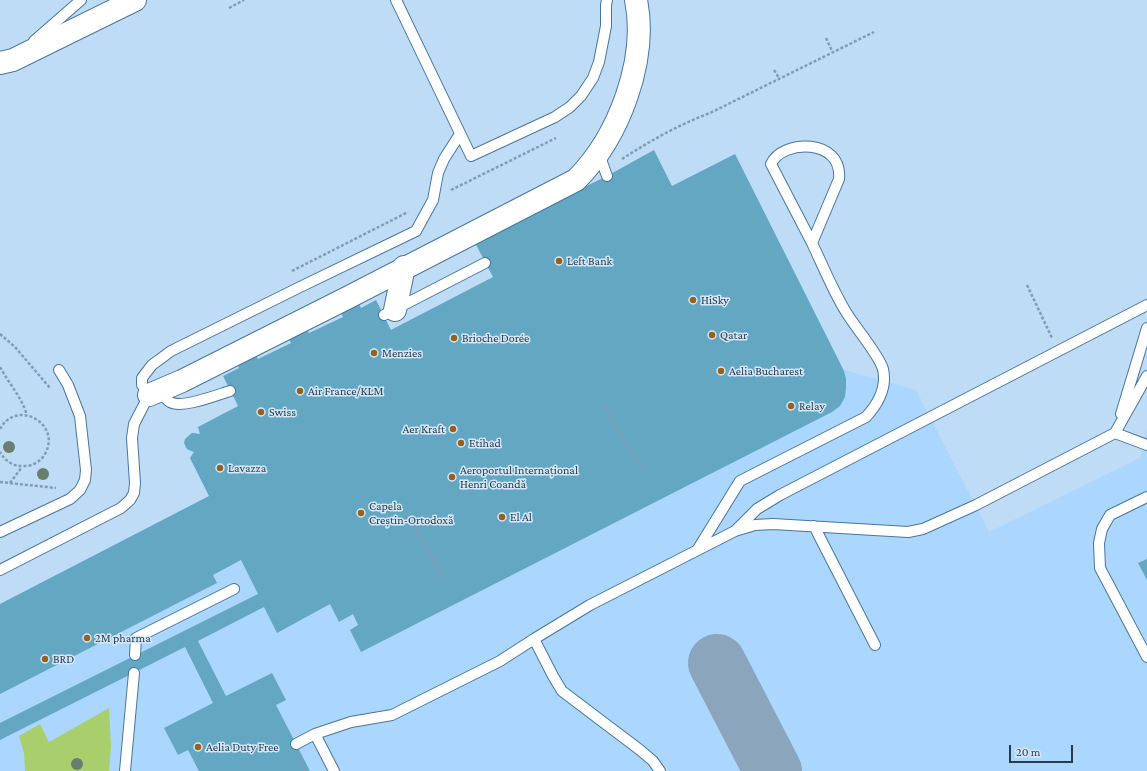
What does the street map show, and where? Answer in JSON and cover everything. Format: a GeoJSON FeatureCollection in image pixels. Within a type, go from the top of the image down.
{"type":"FeatureCollection","features":[{"type":"Feature","properties":{"kind":"street"},"geometry":{"type":"LineString","coordinates":[[6,61],[135,0]]}},
{"type":"Feature","properties":{"kind":"street"},"geometry":{"type":"LineString","coordinates":[[154,393],[243,350],[576,180],[588,168],[603,166],[634,72],[638,28],[636,0]]}},
{"type":"Feature","properties":{"kind":"street"},"geometry":{"type":"LineString","coordinates":[[389,312],[404,267]]}},
{"type":"Feature","properties":{"kind":"lane"},"geometry":{"type":"LineString","coordinates":[[6,61],[81,0]]}},
{"type":"Feature","properties":{"kind":"lane"},"geometry":{"type":"LineString","coordinates":[[396,0],[471,156],[555,117],[570,107],[581,96],[593,78],[599,62],[606,26],[607,0]]}},
{"type":"Feature","properties":{"kind":"lane"},"geometry":{"type":"LineString","coordinates":[[230,391],[194,402],[178,404],[170,402],[142,385],[142,378],[152,365],[171,351],[416,231],[433,200],[438,173],[444,159],[460,134]]}},
{"type":"Feature","properties":{"kind":"lane"},"geometry":{"type":"LineString","coordinates":[[697,550],[740,481],[866,417],[875,406],[882,391],[884,377],[880,362],[845,311],[771,164],[773,159],[786,150],[812,147],[825,150],[837,162],[840,172],[840,180],[812,243]]}},
{"type":"Feature","properties":{"kind":"lane"},"geometry":{"type":"LineString","coordinates":[[389,312],[485,263]]}},
{"type":"Feature","properties":{"kind":"lane"},"geometry":{"type":"LineString","coordinates":[[734,531],[757,509],[780,495],[1147,305]]}},
{"type":"Feature","properties":{"kind":"lane"},"geometry":{"type":"LineString","coordinates":[[1115,433],[1147,328]]}},
{"type":"Feature","properties":{"kind":"lane"},"geometry":{"type":"LineString","coordinates":[[0,532],[70,499],[80,490],[85,480],[86,470],[80,416],[68,385],[59,370]]}},
{"type":"Feature","properties":{"kind":"lane"},"geometry":{"type":"LineString","coordinates":[[296,744],[315,734],[351,722],[392,715],[500,661],[590,605],[734,531],[755,525],[773,524],[908,532],[923,529],[976,505],[1115,433],[1147,376]]}},
{"type":"Feature","properties":{"kind":"lane"},"geometry":{"type":"LineString","coordinates":[[0,570],[121,508],[130,500],[134,493],[135,483],[132,438],[134,424],[154,393]]}},
{"type":"Feature","properties":{"kind":"lane"},"geometry":{"type":"LineString","coordinates":[[1115,433],[1147,445]]}},
{"type":"Feature","properties":{"kind":"lane"},"geometry":{"type":"LineString","coordinates":[[1147,497],[1110,515],[1102,529],[1099,543],[1100,568],[1147,657]]}},
{"type":"Feature","properties":{"kind":"lane"},"geometry":{"type":"LineString","coordinates":[[814,526],[875,644]]}},
{"type":"Feature","properties":{"kind":"lane"},"geometry":{"type":"LineString","coordinates":[[135,655],[136,638],[234,589]]}},
{"type":"Feature","properties":{"kind":"lane"},"geometry":{"type":"LineString","coordinates":[[534,639],[562,691],[640,750],[653,761],[660,771]]}},
{"type":"Feature","properties":{"kind":"lane"},"geometry":{"type":"LineString","coordinates":[[125,771],[134,672]]}},
{"type":"Feature","properties":{"kind":"lane"},"geometry":{"type":"LineString","coordinates":[[315,734],[334,771]]}},
{"type":"Feature","properties":{"kind":"path"},"geometry":{"type":"LineString","coordinates":[[229,8],[244,0]]}},
{"type":"Feature","properties":{"kind":"path"},"geometry":{"type":"LineString","coordinates":[[603,166],[691,120],[710,113],[874,32]]}},
{"type":"Feature","properties":{"kind":"path"},"geometry":{"type":"LineString","coordinates":[[826,38],[833,53]]}},
{"type":"Feature","properties":{"kind":"path"},"geometry":{"type":"LineString","coordinates":[[774,70],[779,78]]}},
{"type":"Feature","properties":{"kind":"path"},"geometry":{"type":"LineString","coordinates":[[1027,285],[1058,351]]}},
{"type":"Feature","properties":{"kind":"path"},"geometry":{"type":"LineString","coordinates":[[0,334],[15,347],[53,391]]}},
{"type":"Feature","properties":{"kind":"path"},"geometry":{"type":"LineString","coordinates":[[0,367],[24,404],[27,415]]}},
{"type":"Feature","properties":{"kind":"path"},"geometry":{"type":"LineString","coordinates":[[604,406],[642,470]]}},
{"type":"Feature","properties":{"kind":"path"},"geometry":{"type":"LineString","coordinates":[[0,429],[10,418],[27,415],[33,417],[42,424],[46,429],[49,440],[46,452],[39,461],[28,466],[16,466],[6,460],[0,452]]}},
{"type":"Feature","properties":{"kind":"path"},"geometry":{"type":"LineString","coordinates":[[10,483],[22,466]]}},
{"type":"Feature","properties":{"kind":"path"},"geometry":{"type":"LineString","coordinates":[[0,482],[59,488]]}},
{"type":"Feature","properties":{"kind":"path"},"geometry":{"type":"LineString","coordinates":[[406,513],[445,578]]}},
{"type":"Feature","properties":{"kind":"path"},"geometry":{"type":"LineString","coordinates":[[299,758],[306,771]]}},
{"type":"Feature","properties":{"kind":"shaded area"},"geometry":{"type":"Polygon","coordinates":[[[735,154],[844,370],[916,390],[989,532],[1140,458],[1147,429],[1147,771],[0,771],[0,604],[209,496],[190,458],[193,452],[188,451],[185,447],[185,439],[189,434],[194,432],[199,434],[198,427],[238,406],[735,154]]]}},
{"type":"Feature","properties":{"kind":"green space"},"geometry":{"type":"Polygon","coordinates":[[[109,708],[111,746],[109,771],[25,771],[24,753],[19,736],[40,724],[49,742],[109,708]]]}},
{"type":"Feature","properties":{"kind":"building","name":"Aeroportul Internațional Henri Coandă"},"geometry":{"type":"Polygon","coordinates":[[[654,150],[672,186],[735,154],[844,371],[846,379],[845,397],[840,406],[832,412],[361,652],[350,630],[358,625],[353,614],[339,622],[330,604],[277,633],[264,607],[198,641],[226,696],[272,673],[286,700],[276,705],[310,771],[199,771],[188,750],[178,755],[164,728],[213,703],[185,647],[0,740],[0,723],[258,594],[241,560],[213,575],[217,583],[0,694],[0,604],[209,496],[190,458],[194,452],[187,449],[184,443],[185,439],[192,433],[200,434],[198,427],[238,406],[223,376],[239,368],[236,360],[254,352],[258,359],[291,343],[287,335],[305,326],[309,333],[343,317],[338,307],[357,299],[361,308],[376,300],[391,330],[493,277],[474,241],[607,176],[654,150]]]}},
{"type":"Feature","properties":{"kind":"building"},"geometry":{"type":"Polygon","coordinates":[[[1147,559],[1147,580],[1138,563],[1147,559]]]}},
{"type":"Feature","properties":{"kind":"taxiway"},"geometry":{"type":"LineString","coordinates":[[717,663],[773,771]]}},
{"type":"Feature","properties":{"kind":"place","name":"Left Bank"},"geometry":{"type":"Point","coordinates":[559,261]}},
{"type":"Feature","properties":{"kind":"place","name":"HiSky"},"geometry":{"type":"Point","coordinates":[693,300]}},
{"type":"Feature","properties":{"kind":"place","name":"Qatar"},"geometry":{"type":"Point","coordinates":[712,335]}},
{"type":"Feature","properties":{"kind":"place","name":"Brioche Dorée"},"geometry":{"type":"Point","coordinates":[454,338]}},
{"type":"Feature","properties":{"kind":"place","name":"Menzies"},"geometry":{"type":"Point","coordinates":[374,353]}},
{"type":"Feature","properties":{"kind":"place","name":"Aelia Bucharest"},"geometry":{"type":"Point","coordinates":[721,371]}},
{"type":"Feature","properties":{"kind":"place","name":"Air France/KLM"},"geometry":{"type":"Point","coordinates":[300,391]}},
{"type":"Feature","properties":{"kind":"place","name":"Relay"},"geometry":{"type":"Point","coordinates":[791,406]}},
{"type":"Feature","properties":{"kind":"place","name":"Swiss"},"geometry":{"type":"Point","coordinates":[261,412]}},
{"type":"Feature","properties":{"kind":"place","name":"Aer Kraft"},"geometry":{"type":"Point","coordinates":[453,429]}},
{"type":"Feature","properties":{"kind":"place","name":"Etihad"},"geometry":{"type":"Point","coordinates":[461,443]}},
{"type":"Feature","properties":{"kind":"place","name":"Lavazza"},"geometry":{"type":"Point","coordinates":[220,468]}},
{"type":"Feature","properties":{"kind":"place","name":"Aeroportul Internațional Henri Coandă"},"geometry":{"type":"Point","coordinates":[452,477]}},
{"type":"Feature","properties":{"kind":"place","name":"Capela Creștin-Ortodoxă"},"geometry":{"type":"Point","coordinates":[361,513]}},
{"type":"Feature","properties":{"kind":"place","name":"El Al"},"geometry":{"type":"Point","coordinates":[502,517]}},
{"type":"Feature","properties":{"kind":"place","name":"2M pharma"},"geometry":{"type":"Point","coordinates":[87,638]}},
{"type":"Feature","properties":{"kind":"place","name":"BRD"},"geometry":{"type":"Point","coordinates":[45,659]}},
{"type":"Feature","properties":{"kind":"place","name":"Aelia Duty Free"},"geometry":{"type":"Point","coordinates":[198,747]}}]}
